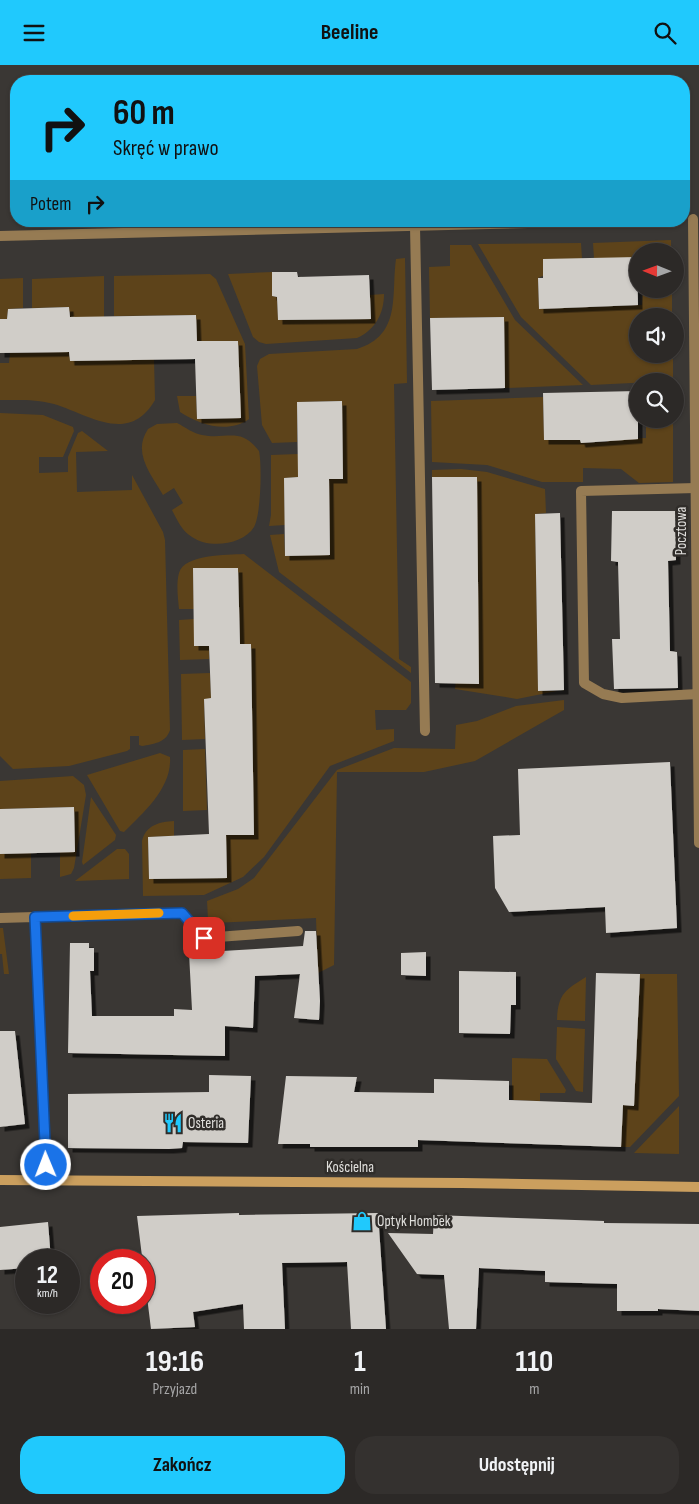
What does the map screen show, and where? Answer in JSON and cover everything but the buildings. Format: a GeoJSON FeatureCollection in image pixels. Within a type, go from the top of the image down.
{"type":"FeatureCollection","features":[{"type":"Feature","properties":{"kind":"street","name":"Pocztowa"},"geometry":{"type":"LineString","coordinates":[[692,219],[697,477],[699,843]]}},
{"type":"Feature","properties":{"kind":"street"},"geometry":{"type":"LineString","coordinates":[[0,236],[374,227]]}},
{"type":"Feature","properties":{"kind":"street"},"geometry":{"type":"LineString","coordinates":[[415,227],[425,731]]}},
{"type":"Feature","properties":{"kind":"street"},"geometry":{"type":"LineString","coordinates":[[696,488],[581,491],[584,683],[603,694],[622,698],[698,694]]}},
{"type":"Feature","properties":{"kind":"street"},"geometry":{"type":"LineString","coordinates":[[0,918],[182,913],[204,938],[298,931]]}},
{"type":"Feature","properties":{"kind":"street"},"geometry":{"type":"LineString","coordinates":[[35,917],[47,1181]]}},
{"type":"Feature","properties":{"kind":"street","name":"Kościelna"},"geometry":{"type":"LineString","coordinates":[[0,1180],[462,1183],[699,1187]]}},
{"type":"Feature","properties":{"kind":"shaded area"},"geometry":{"type":"Polygon","coordinates":[[[671,240],[671,243],[629,243],[629,273],[594,258],[593,243],[671,240]]]}},
{"type":"Feature","properties":{"kind":"shaded area"},"geometry":{"type":"Polygon","coordinates":[[[581,243],[582,259],[538,278],[539,309],[642,305],[642,298],[672,298],[672,308],[629,308],[629,363],[673,363],[673,373],[629,373],[629,383],[591,385],[521,317],[478,244],[581,243]]]}},
{"type":"Feature","properties":{"kind":"shaded area"},"geometry":{"type":"Polygon","coordinates":[[[450,245],[471,245],[515,320],[583,385],[505,388],[504,317],[430,318],[429,267],[450,266],[450,245]]]}},
{"type":"Feature","properties":{"kind":"shaded area"},"geometry":{"type":"Polygon","coordinates":[[[405,258],[407,383],[394,384],[399,659],[411,667],[411,673],[279,572],[270,535],[284,534],[285,556],[330,554],[329,479],[343,478],[342,401],[297,402],[297,442],[272,443],[262,425],[257,366],[260,359],[269,354],[357,349],[371,343],[388,324],[392,312],[396,259],[405,258]]]}},
{"type":"Feature","properties":{"kind":"shaded area"},"geometry":{"type":"Polygon","coordinates":[[[272,272],[272,296],[277,297],[278,320],[371,319],[370,295],[384,294],[380,315],[369,331],[357,338],[266,344],[259,342],[253,337],[228,274],[272,272]]]}},
{"type":"Feature","properties":{"kind":"shaded area"},"geometry":{"type":"Polygon","coordinates":[[[210,274],[216,279],[245,344],[249,419],[241,424],[232,426],[214,426],[188,417],[180,412],[177,396],[196,396],[197,419],[240,418],[238,341],[197,341],[196,315],[114,316],[114,276],[210,274]]]}},
{"type":"Feature","properties":{"kind":"shaded area"},"geometry":{"type":"Polygon","coordinates":[[[104,276],[104,317],[70,317],[69,307],[32,308],[32,279],[104,276]]]}},
{"type":"Feature","properties":{"kind":"shaded area"},"geometry":{"type":"Polygon","coordinates":[[[23,278],[23,308],[8,309],[7,319],[0,319],[0,279],[23,278]]]}},
{"type":"Feature","properties":{"kind":"shaded area"},"geometry":{"type":"Polygon","coordinates":[[[69,352],[70,361],[154,359],[155,400],[145,414],[133,421],[121,424],[108,423],[48,402],[0,400],[0,363],[9,363],[10,353],[69,352]]]}},
{"type":"Feature","properties":{"kind":"shaded area"},"geometry":{"type":"Polygon","coordinates":[[[543,397],[544,440],[580,440],[581,443],[607,442],[607,439],[646,438],[646,428],[673,428],[673,482],[639,483],[621,469],[583,468],[583,482],[542,482],[487,465],[432,462],[431,401],[543,397]]]}},
{"type":"Feature","properties":{"kind":"shaded area"},"geometry":{"type":"Polygon","coordinates":[[[0,413],[43,415],[73,427],[74,431],[63,457],[39,457],[39,473],[68,472],[68,457],[78,433],[82,431],[108,451],[76,452],[77,492],[132,490],[132,475],[163,532],[165,540],[170,730],[165,738],[159,742],[142,746],[139,745],[139,736],[130,736],[130,749],[127,751],[69,766],[13,769],[0,756],[0,413]]]}},
{"type":"Feature","properties":{"kind":"shaded area"},"geometry":{"type":"Polygon","coordinates":[[[177,423],[199,434],[239,436],[252,443],[259,451],[261,478],[258,512],[254,527],[242,538],[216,544],[199,541],[188,535],[172,510],[183,503],[174,488],[163,495],[149,471],[145,463],[142,446],[148,429],[157,424],[177,423]]]}},
{"type":"Feature","properties":{"kind":"shaded area"},"geometry":{"type":"Polygon","coordinates":[[[298,454],[300,477],[284,478],[285,525],[269,526],[271,515],[271,455],[298,454]]]}},
{"type":"Feature","properties":{"kind":"shaded area"},"geometry":{"type":"Polygon","coordinates":[[[461,469],[487,472],[545,489],[546,513],[535,514],[538,691],[557,691],[517,699],[455,689],[477,477],[432,477],[432,470],[461,469]]]}},
{"type":"Feature","properties":{"kind":"shaded area"},"geometry":{"type":"Polygon","coordinates":[[[244,554],[411,682],[411,703],[406,710],[375,710],[376,730],[394,729],[394,741],[330,766],[264,857],[243,877],[204,895],[143,896],[142,841],[147,831],[154,825],[174,821],[174,836],[148,837],[149,879],[227,878],[226,835],[254,835],[251,644],[240,644],[238,568],[193,568],[194,609],[179,609],[178,591],[179,573],[189,562],[217,555],[244,554]]]}},
{"type":"Feature","properties":{"kind":"shaded area"},"geometry":{"type":"Polygon","coordinates":[[[194,619],[209,646],[209,659],[180,660],[179,620],[194,619]]]}},
{"type":"Feature","properties":{"kind":"shaded area"},"geometry":{"type":"Polygon","coordinates":[[[210,673],[211,698],[204,700],[205,739],[182,740],[181,674],[210,673]]]}},
{"type":"Feature","properties":{"kind":"shaded area"},"geometry":{"type":"Polygon","coordinates":[[[564,700],[564,710],[475,761],[424,772],[337,772],[334,965],[318,973],[316,918],[213,923],[208,919],[207,901],[238,889],[254,878],[337,770],[394,748],[455,749],[456,725],[477,721],[516,706],[564,700]]]}},
{"type":"Feature","properties":{"kind":"shaded area"},"geometry":{"type":"Polygon","coordinates":[[[205,749],[207,810],[183,811],[183,750],[205,749]]]}},
{"type":"Feature","properties":{"kind":"shaded area"},"geometry":{"type":"Polygon","coordinates":[[[160,753],[170,757],[169,768],[162,789],[148,808],[124,832],[120,831],[87,775],[160,753]]]}},
{"type":"Feature","properties":{"kind":"shaded area"},"geometry":{"type":"Polygon","coordinates":[[[73,776],[84,785],[86,795],[74,868],[71,874],[60,877],[60,852],[75,852],[74,807],[0,809],[0,781],[73,776]]]}},
{"type":"Feature","properties":{"kind":"shaded area"},"geometry":{"type":"Polygon","coordinates":[[[91,797],[116,835],[115,840],[83,865],[82,862],[91,797]]]}},
{"type":"Feature","properties":{"kind":"shaded area"},"geometry":{"type":"Polygon","coordinates":[[[117,849],[125,849],[129,854],[129,879],[75,881],[117,849]]]}},
{"type":"Feature","properties":{"kind":"shaded area"},"geometry":{"type":"Polygon","coordinates":[[[31,853],[31,878],[0,879],[0,854],[31,853]]]}},
{"type":"Feature","properties":{"kind":"shaded area"},"geometry":{"type":"Polygon","coordinates":[[[0,928],[3,928],[9,974],[4,974],[2,954],[0,954],[0,928]]]}},
{"type":"Feature","properties":{"kind":"shaded area"},"geometry":{"type":"Polygon","coordinates":[[[640,974],[677,974],[679,1096],[630,1147],[621,1147],[623,1105],[634,1106],[640,974]]]}},
{"type":"Feature","properties":{"kind":"shaded area"},"geometry":{"type":"Polygon","coordinates":[[[586,977],[585,1021],[557,1020],[561,998],[568,989],[586,977]]]}},
{"type":"Feature","properties":{"kind":"shaded area"},"geometry":{"type":"Polygon","coordinates":[[[557,1027],[585,1029],[583,1092],[576,1091],[556,1059],[557,1027]]]}},
{"type":"Feature","properties":{"kind":"shaded area"},"geometry":{"type":"Polygon","coordinates":[[[512,1058],[547,1059],[566,1090],[565,1093],[540,1093],[540,1101],[512,1100],[512,1058]]]}},
{"type":"Feature","properties":{"kind":"shaded area"},"geometry":{"type":"Polygon","coordinates":[[[679,1106],[679,1154],[634,1153],[679,1106]]]}},
{"type":"Feature","properties":{"kind":"slow traffic"},"geometry":{"type":"LineString","coordinates":[[73,916],[159,913]]}},
{"type":"Feature","properties":{"kind":"place","name":"Osteria"},"geometry":{"type":"Point","coordinates":[173,1123]}},
{"type":"Feature","properties":{"kind":"place","name":"Optyk Hombek"},"geometry":{"type":"Point","coordinates":[362,1221]}},
{"type":"Feature","properties":{"kind":"route"},"geometry":{"type":"LineString","coordinates":[[46,1165],[35,917],[182,913],[204,938]]}}]}
